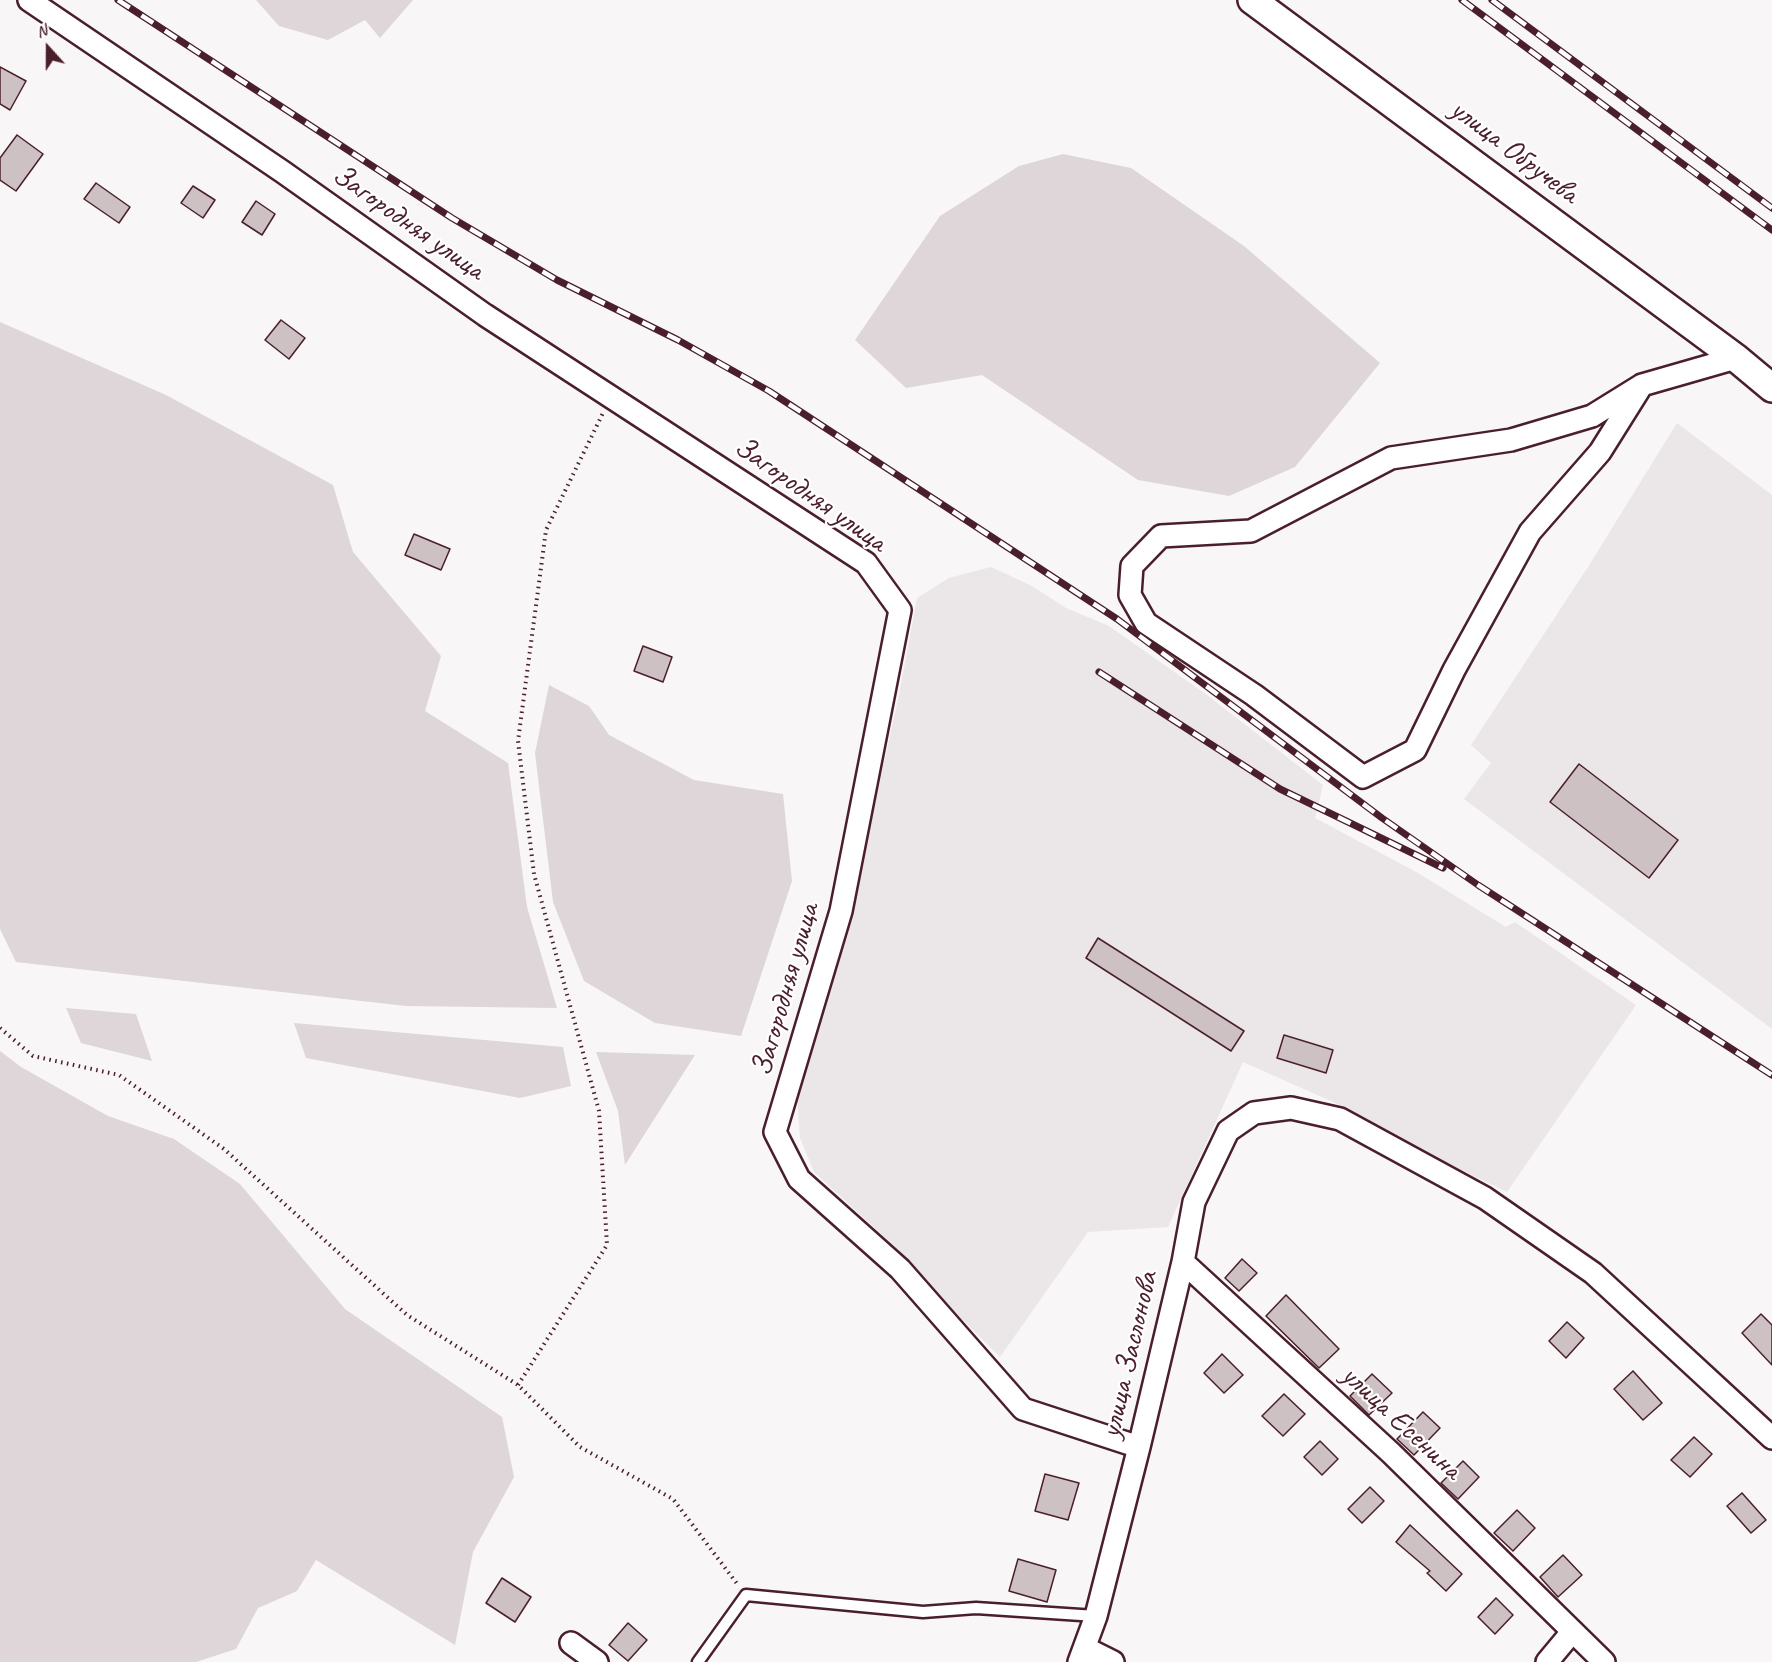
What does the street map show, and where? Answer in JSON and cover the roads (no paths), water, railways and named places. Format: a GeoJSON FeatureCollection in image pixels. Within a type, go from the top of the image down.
{"type":"FeatureCollection","features":[{"type":"Feature","properties":{"kind":"street","name":"Загородняя улица"},"geometry":{"type":"LineString","coordinates":[[29,0],[273,165],[485,315],[866,563],[900,610],[841,911],[776,1132],[799,1179],[900,1269],[1023,1409],[1139,1447]]}},
{"type":"Feature","properties":{"kind":"street","name":"улица Обручева"},"geometry":{"type":"LineString","coordinates":[[1252,0],[1736,358],[1772,388]]}},
{"type":"Feature","properties":{"kind":"street"},"geometry":{"type":"LineString","coordinates":[[1642,386],[1600,452],[1530,532],[1454,670],[1415,750],[1363,777],[1254,695],[1146,623],[1130,595],[1132,566],[1161,536],[1251,531],[1391,458],[1511,440],[1592,416],[1642,386],[1736,358]]}},
{"type":"Feature","properties":{"kind":"street","name":"улица Заслонова"},"geometry":{"type":"LineString","coordinates":[[1082,1655],[1096,1616],[1139,1447],[1183,1262],[1194,1202],[1227,1131],[1254,1113],[1291,1108],[1341,1119],[1495,1205],[1593,1273],[1772,1438]]}},
{"type":"Feature","properties":{"kind":"street","name":"улица Есенина"},"geometry":{"type":"LineString","coordinates":[[1183,1262],[1391,1453],[1604,1662]]}},
{"type":"Feature","properties":{"kind":"street"},"geometry":{"type":"LineString","coordinates":[[1547,1662],[1572,1632]]}},
{"type":"Feature","properties":{"kind":"street"},"geometry":{"type":"LineString","coordinates":[[570,1643],[597,1662]]}},
{"type":"Feature","properties":{"kind":"street"},"geometry":{"type":"LineString","coordinates":[[1082,1655],[1113,1662]]}},
{"type":"Feature","properties":{"kind":"lane"},"geometry":{"type":"LineString","coordinates":[[698,1662],[746,1595],[923,1612],[976,1608],[1096,1616]]}},
{"type":"Feature","properties":{"kind":"railway"},"geometry":{"type":"LineString","coordinates":[[118,0],[452,218],[557,280],[678,340],[769,391],[1117,619],[1382,818],[1478,885],[1772,1075]]}},
{"type":"Feature","properties":{"kind":"railway"},"geometry":{"type":"LineString","coordinates":[[1462,0],[1772,230]]}},
{"type":"Feature","properties":{"kind":"railway"},"geometry":{"type":"LineString","coordinates":[[1492,0],[1772,208]]}},
{"type":"Feature","properties":{"kind":"railway"},"geometry":{"type":"LineString","coordinates":[[1099,672],[1280,789],[1443,868]]}}]}
